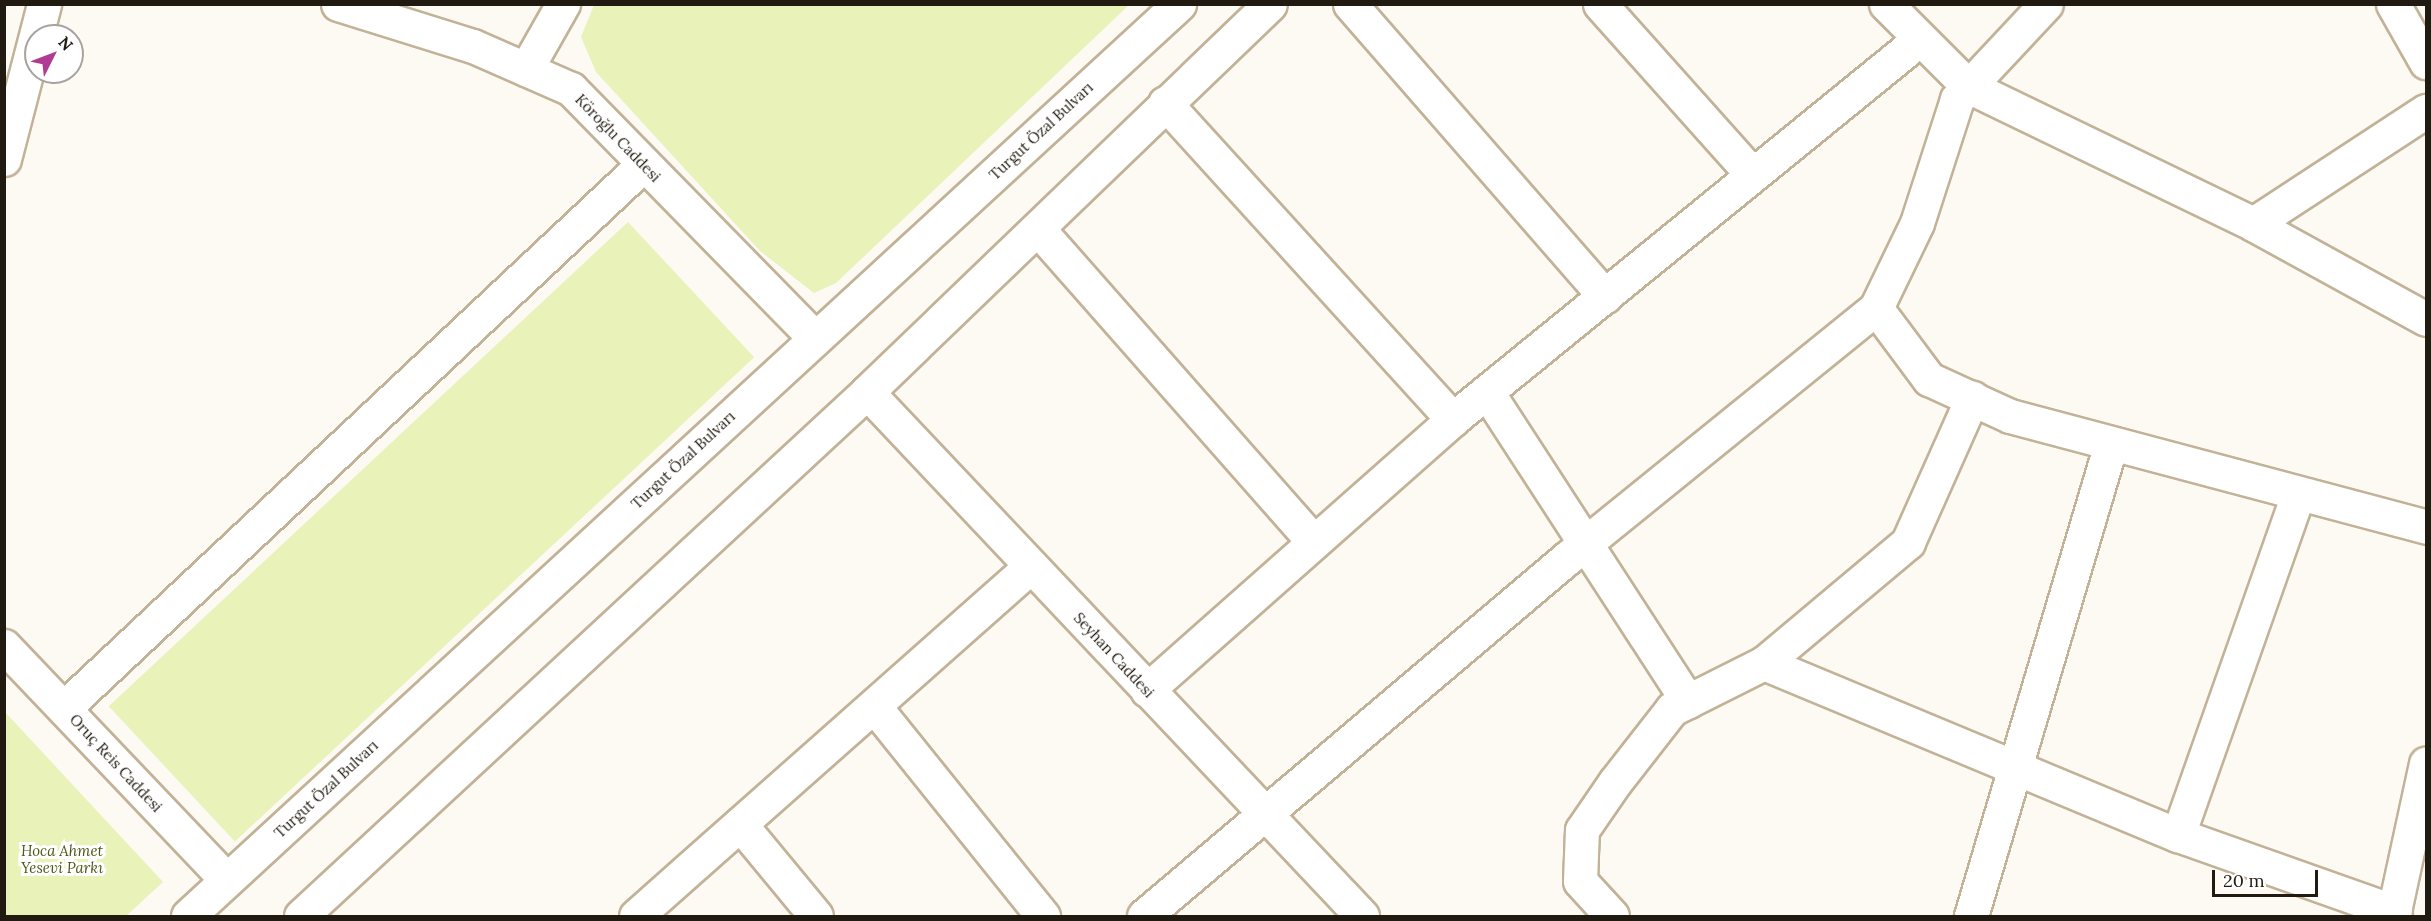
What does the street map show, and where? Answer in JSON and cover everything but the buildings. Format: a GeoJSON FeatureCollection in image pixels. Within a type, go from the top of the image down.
{"type":"FeatureCollection","features":[{"type":"Feature","properties":{"kind":"street"},"geometry":{"type":"LineString","coordinates":[[4,159],[44,4]]}},
{"type":"Feature","properties":{"kind":"street","name":"Köroğlu Caddesi"},"geometry":{"type":"LineString","coordinates":[[338,4],[473,45],[571,89],[815,338]]}},
{"type":"Feature","properties":{"kind":"street"},"geometry":{"type":"LineString","coordinates":[[526,69],[563,4]]}},
{"type":"Feature","properties":{"kind":"street","name":"Turgut Özal Bulvarı"},"geometry":{"type":"LineString","coordinates":[[188,916],[1179,4]]}},
{"type":"Feature","properties":{"kind":"street"},"geometry":{"type":"LineString","coordinates":[[301,916],[867,392],[1270,4]]}},
{"type":"Feature","properties":{"kind":"street"},"geometry":{"type":"LineString","coordinates":[[1350,4],[1605,296]]}},
{"type":"Feature","properties":{"kind":"street"},"geometry":{"type":"LineString","coordinates":[[1600,4],[1753,175]]}},
{"type":"Feature","properties":{"kind":"street"},"geometry":{"type":"LineString","coordinates":[[1886,4],[1968,86],[2253,224],[2427,319]]}},
{"type":"Feature","properties":{"kind":"street"},"geometry":{"type":"LineString","coordinates":[[1144,916],[1586,543],[1876,308],[1917,224],[1957,99],[2046,4]]}},
{"type":"Feature","properties":{"kind":"street"},"geometry":{"type":"LineString","coordinates":[[2393,4],[2427,62]]}},
{"type":"Feature","properties":{"kind":"street"},"geometry":{"type":"LineString","coordinates":[[1148,690],[1453,419],[1920,39]]}},
{"type":"Feature","properties":{"kind":"street"},"geometry":{"type":"LineString","coordinates":[[1164,104],[1453,419]]}},
{"type":"Feature","properties":{"kind":"street"},"geometry":{"type":"LineString","coordinates":[[2253,224],[2427,111]]}},
{"type":"Feature","properties":{"kind":"street"},"geometry":{"type":"LineString","coordinates":[[64,708],[644,164]]}},
{"type":"Feature","properties":{"kind":"street"},"geometry":{"type":"LineString","coordinates":[[1038,229],[1314,542]]}},
{"type":"Feature","properties":{"kind":"street"},"geometry":{"type":"LineString","coordinates":[[1876,308],[1929,379],[2010,416],[2298,495],[2427,527]]}},
{"type":"Feature","properties":{"kind":"street","name":"Seyhan Caddesi"},"geometry":{"type":"LineString","coordinates":[[867,392],[1362,916]]}},
{"type":"Feature","properties":{"kind":"street"},"geometry":{"type":"LineString","coordinates":[[1487,392],[1688,701]]}},
{"type":"Feature","properties":{"kind":"street"},"geometry":{"type":"LineString","coordinates":[[1612,916],[1580,881],[1582,830],[1672,709],[1764,663],[1908,542],[1972,398]]}},
{"type":"Feature","properties":{"kind":"street"},"geometry":{"type":"LineString","coordinates":[[1971,916],[2017,768],[2111,443]]}},
{"type":"Feature","properties":{"kind":"street"},"geometry":{"type":"LineString","coordinates":[[2178,835],[2298,495]]}},
{"type":"Feature","properties":{"kind":"street"},"geometry":{"type":"LineString","coordinates":[[636,916],[1031,567]]}},
{"type":"Feature","properties":{"kind":"street","name":"Oruç Reis Caddesi"},"geometry":{"type":"LineString","coordinates":[[4,645],[227,880]]}},
{"type":"Feature","properties":{"kind":"street"},"geometry":{"type":"LineString","coordinates":[[1764,663],[2178,835],[2394,914],[2427,764]]}},
{"type":"Feature","properties":{"kind":"street"},"geometry":{"type":"LineString","coordinates":[[874,706],[1043,916]]}},
{"type":"Feature","properties":{"kind":"street"},"geometry":{"type":"LineString","coordinates":[[740,824],[816,916]]}},
{"type":"Feature","properties":{"kind":"green space"},"geometry":{"type":"Polygon","coordinates":[[[594,4],[1129,5],[836,283],[814,293],[760,251],[596,72],[581,37],[594,4]]]}},
{"type":"Feature","properties":{"kind":"green space"},"geometry":{"type":"Polygon","coordinates":[[[628,222],[754,357],[235,842],[109,706],[628,222]]]}},
{"type":"Feature","properties":{"kind":"green space","name":"Hoca Ahmet Yesevi Parkı"},"geometry":{"type":"Polygon","coordinates":[[[5,712],[163,882],[126,916],[5,916],[5,712]]]}}]}
